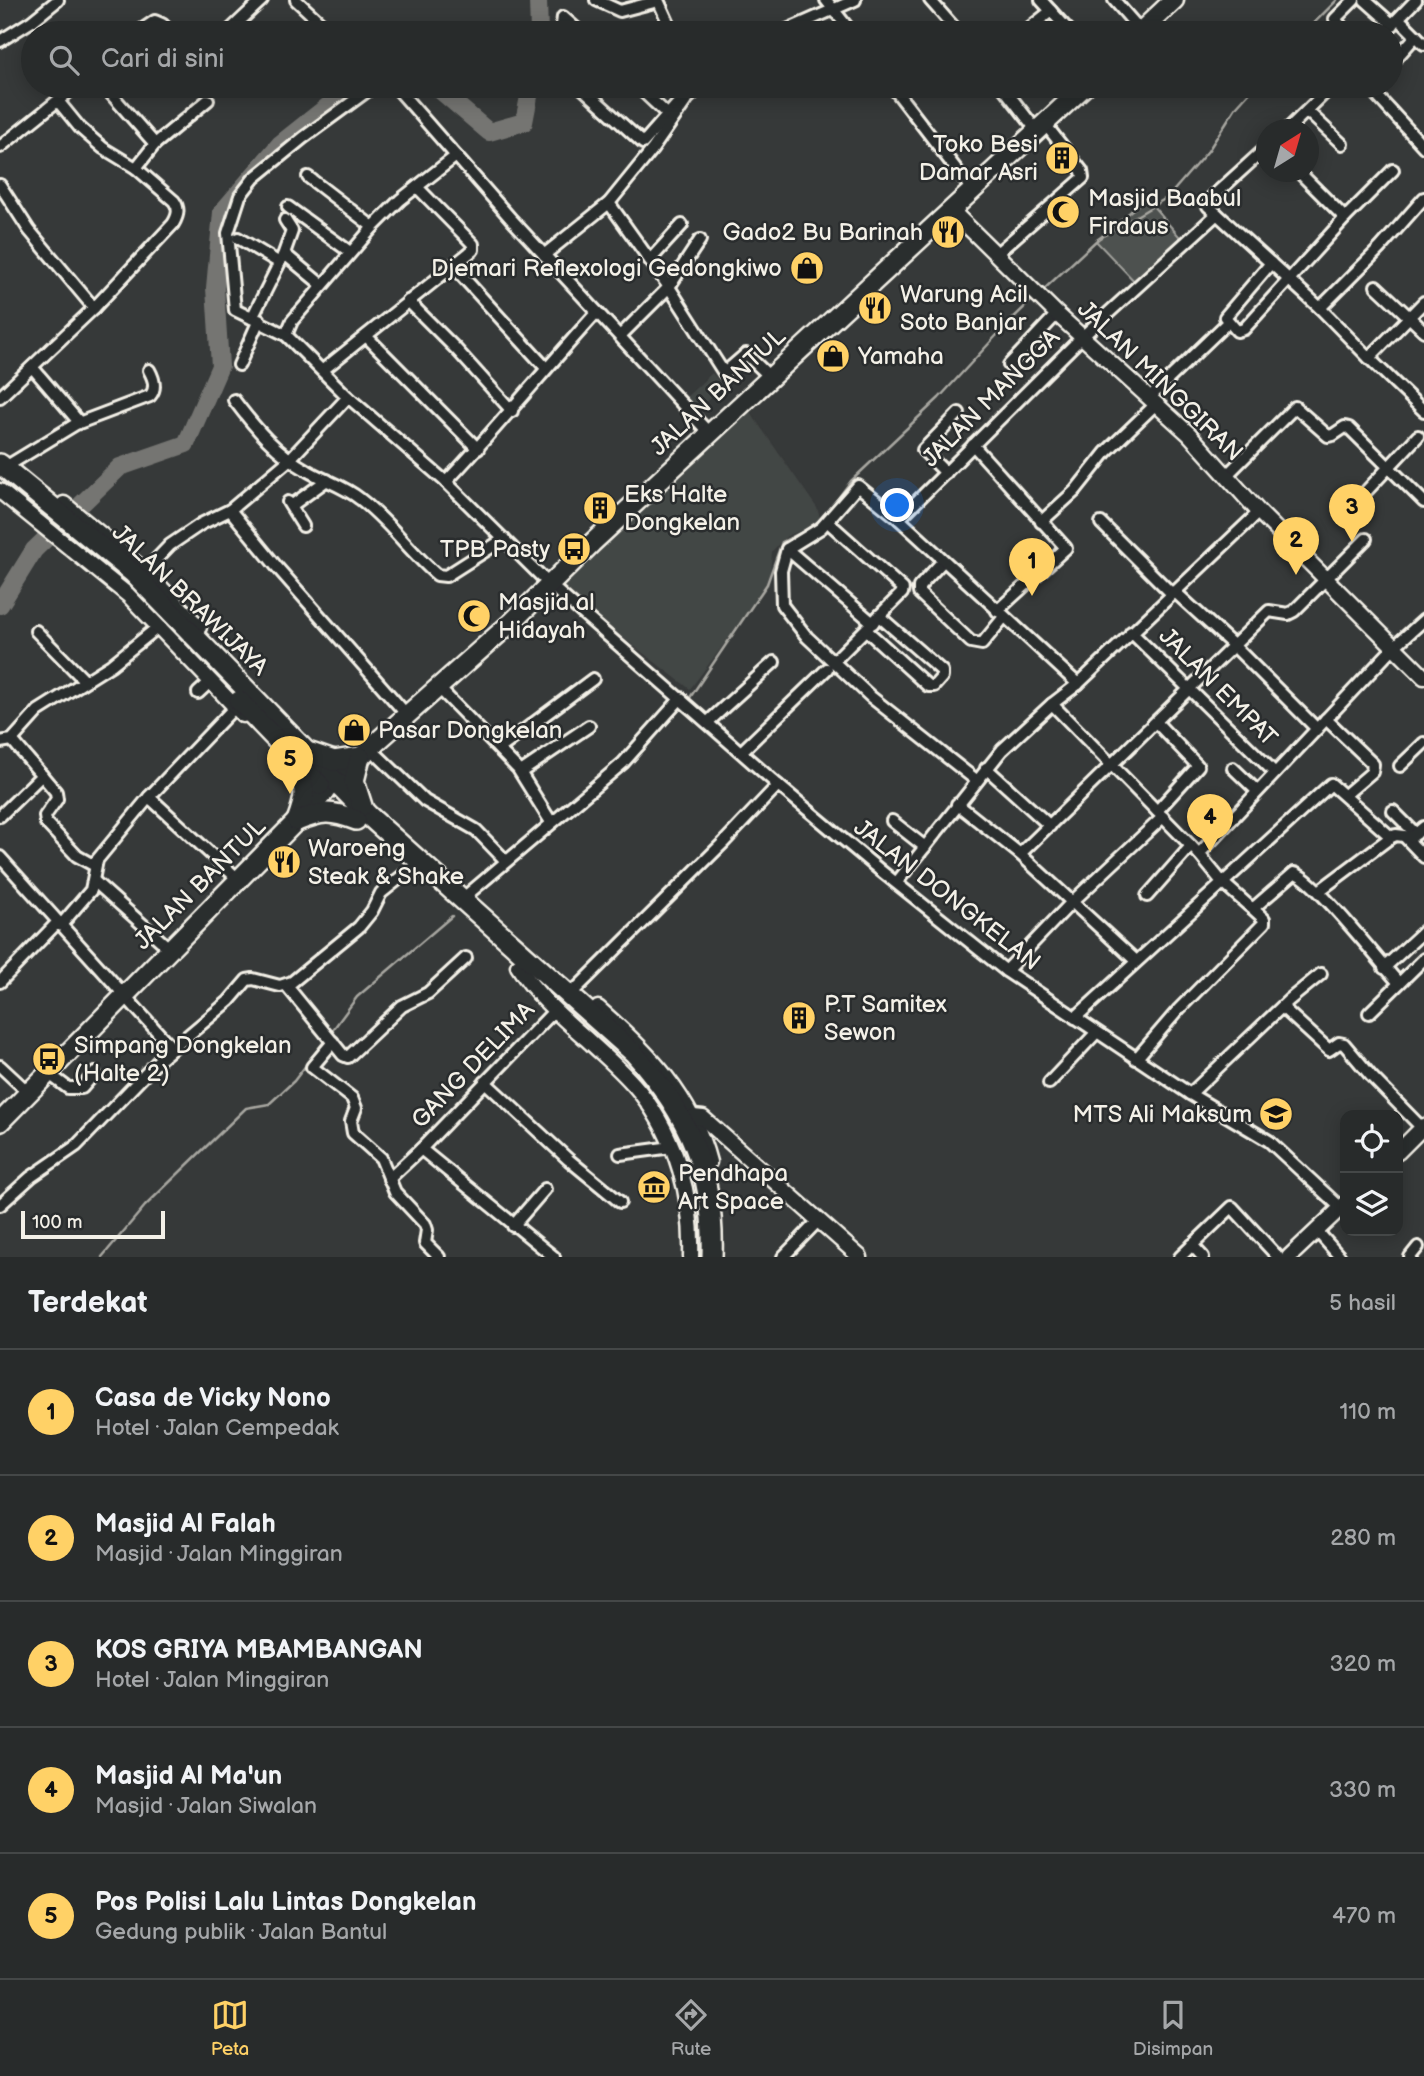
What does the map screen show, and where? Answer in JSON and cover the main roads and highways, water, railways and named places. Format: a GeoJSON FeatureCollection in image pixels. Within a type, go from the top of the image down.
{"type":"FeatureCollection","features":[{"type":"Feature","properties":{"kind":"highway","name":"JALAN BRAWIJAYA"},"geometry":{"type":"LineString","coordinates":[[12,481],[159,598],[298,754],[335,782],[360,815]]}},
{"type":"Feature","properties":{"kind":"highway","name":"JALAN BRAWIJAYA"},"geometry":{"type":"LineString","coordinates":[[91,545],[130,592],[273,727]]}},
{"type":"Feature","properties":{"kind":"highway"},"geometry":{"type":"LineString","coordinates":[[297,821],[305,801],[298,754],[334,761],[365,753]]}},
{"type":"Feature","properties":{"kind":"highway"},"geometry":{"type":"LineString","coordinates":[[365,753],[354,781],[360,815],[411,869],[621,1059],[652,1092],[670,1120],[693,1178],[699,1213],[699,1257]]}},
{"type":"Feature","properties":{"kind":"highway"},"geometry":{"type":"LineString","coordinates":[[297,821],[327,812],[360,815],[385,830],[634,1053],[667,1092],[692,1136],[702,1165],[712,1215],[712,1257]]}},
{"type":"Feature","properties":{"kind":"main road"},"geometry":{"type":"LineString","coordinates":[[1152,21],[1174,0]]}},
{"type":"Feature","properties":{"kind":"main road","name":"JALAN BANTUL"},"geometry":{"type":"LineString","coordinates":[[0,1122],[365,753],[513,621],[769,377],[1072,98]]}},
{"type":"Feature","properties":{"kind":"waterway"},"geometry":{"type":"LineString","coordinates":[[538,0],[539,21]]}},
{"type":"Feature","properties":{"kind":"waterway"},"geometry":{"type":"LineString","coordinates":[[1316,21],[1337,0]]}},
{"type":"Feature","properties":{"kind":"waterway"},"geometry":{"type":"LineString","coordinates":[[0,605],[34,550],[120,467],[186,444],[220,366],[215,288],[222,212],[280,144],[338,98]]}},
{"type":"Feature","properties":{"kind":"waterway"},"geometry":{"type":"LineString","coordinates":[[449,98],[489,132],[524,122],[529,98]]}},
{"type":"Feature","properties":{"kind":"waterway"},"geometry":{"type":"LineString","coordinates":[[1041,292],[1098,239],[1168,197],[1208,151],[1244,98]]}},
{"type":"Feature","properties":{"kind":"waterway"},"geometry":{"type":"LineString","coordinates":[[687,702],[767,584],[782,542],[824,517],[851,481],[939,398],[1033,299]]}},
{"type":"Feature","properties":{"kind":"waterway"},"geometry":{"type":"LineString","coordinates":[[484,889],[628,767],[682,707]]}},
{"type":"Feature","properties":{"kind":"waterway"},"geometry":{"type":"LineString","coordinates":[[329,1035],[357,997],[452,916]]}},
{"type":"Feature","properties":{"kind":"waterway"},"geometry":{"type":"LineString","coordinates":[[102,1257],[145,1206],[246,1108],[269,1104],[294,1081],[325,1040]]}},
{"type":"Feature","properties":{"kind":"place","name":"Toko Besi Damar Asri"},"geometry":{"type":"Point","coordinates":[1062,158]}},
{"type":"Feature","properties":{"kind":"place","name":"Masjid Baabul Firdaus"},"geometry":{"type":"Point","coordinates":[1063,212]}},
{"type":"Feature","properties":{"kind":"place","name":"Gado2 Bu Barinah"},"geometry":{"type":"Point","coordinates":[948,232]}},
{"type":"Feature","properties":{"kind":"place","name":"Djemari Reflexologi Gedongkiwo"},"geometry":{"type":"Point","coordinates":[807,268]}},
{"type":"Feature","properties":{"kind":"place","name":"Warung Acil Soto Banjar"},"geometry":{"type":"Point","coordinates":[875,308]}},
{"type":"Feature","properties":{"kind":"place","name":"Yamaha"},"geometry":{"type":"Point","coordinates":[833,356]}},
{"type":"Feature","properties":{"kind":"place","name":"Eks Halte Dongkelan"},"geometry":{"type":"Point","coordinates":[600,508]}},
{"type":"Feature","properties":{"kind":"place","name":"KOS GRIYA MBAMBANGAN"},"geometry":{"type":"Point","coordinates":[1352,542]}},
{"type":"Feature","properties":{"kind":"place","name":"TPB Pasty"},"geometry":{"type":"Point","coordinates":[574,549]}},
{"type":"Feature","properties":{"kind":"place","name":"Masjid Al Falah"},"geometry":{"type":"Point","coordinates":[1296,575]}},
{"type":"Feature","properties":{"kind":"place","name":"Casa de Vicky Nono"},"geometry":{"type":"Point","coordinates":[1032,596]}},
{"type":"Feature","properties":{"kind":"place","name":"Masjid al Hidayah"},"geometry":{"type":"Point","coordinates":[474,616]}},
{"type":"Feature","properties":{"kind":"place","name":"Pasar Dongkelan"},"geometry":{"type":"Point","coordinates":[354,730]}},
{"type":"Feature","properties":{"kind":"place","name":"Pos Polisi Lalu Lintas Dongkelan"},"geometry":{"type":"Point","coordinates":[290,794]}},
{"type":"Feature","properties":{"kind":"place","name":"Masjid Al Ma'un"},"geometry":{"type":"Point","coordinates":[1210,852]}},
{"type":"Feature","properties":{"kind":"place","name":"Waroeng Steak & Shake"},"geometry":{"type":"Point","coordinates":[284,862]}},
{"type":"Feature","properties":{"kind":"place","name":"P.T Samitex Sewon"},"geometry":{"type":"Point","coordinates":[799,1018]}},
{"type":"Feature","properties":{"kind":"place","name":"Simpang Dongkelan (Halte 2)"},"geometry":{"type":"Point","coordinates":[49,1059]}},
{"type":"Feature","properties":{"kind":"place","name":"MTS Ali Maksum"},"geometry":{"type":"Point","coordinates":[1276,1114]}},
{"type":"Feature","properties":{"kind":"place","name":"Pendhapa Art Space"},"geometry":{"type":"Point","coordinates":[654,1187]}}]}
